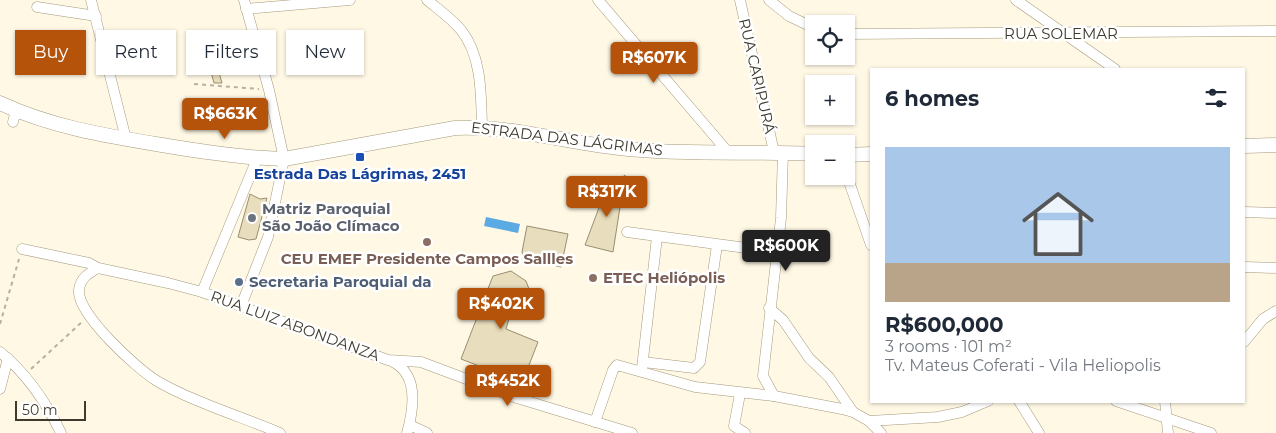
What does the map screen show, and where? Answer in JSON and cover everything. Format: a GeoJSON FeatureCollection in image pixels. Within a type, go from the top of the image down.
{"type":"FeatureCollection","features":[{"type":"Feature","properties":{"kind":"main road","name":"ESTRADA DAS LÁGRIMAS"},"geometry":{"type":"LineString","coordinates":[[0,103],[14,116],[126,139],[257,159],[284,159],[455,128],[482,127],[587,145],[648,150],[805,154]]}},
{"type":"Feature","properties":{"kind":"main road"},"geometry":{"type":"LineString","coordinates":[[1245,146],[1276,145]]}},
{"type":"Feature","properties":{"kind":"main road"},"geometry":{"type":"LineString","coordinates":[[855,155],[870,154]]}},
{"type":"Feature","properties":{"kind":"street"},"geometry":{"type":"LineString","coordinates":[[91,0],[126,139]]}},
{"type":"Feature","properties":{"kind":"street"},"geometry":{"type":"LineString","coordinates":[[241,306],[268,237],[284,159],[269,90],[245,5],[350,0]]}},
{"type":"Feature","properties":{"kind":"street"},"geometry":{"type":"LineString","coordinates":[[426,0],[462,30],[471,47],[477,65],[482,127]]}},
{"type":"Feature","properties":{"kind":"street"},"geometry":{"type":"LineString","coordinates":[[598,0],[728,152]]}},
{"type":"Feature","properties":{"kind":"street","name":"RUA CARIPURÁ"},"geometry":{"type":"LineString","coordinates":[[740,0],[778,152],[783,184],[763,376],[774,396]]}},
{"type":"Feature","properties":{"kind":"street"},"geometry":{"type":"LineString","coordinates":[[769,0],[789,16],[805,24]]}},
{"type":"Feature","properties":{"kind":"street"},"geometry":{"type":"LineString","coordinates":[[1016,0],[1114,68]]}},
{"type":"Feature","properties":{"kind":"street"},"geometry":{"type":"LineString","coordinates":[[37,7],[96,16]]}},
{"type":"Feature","properties":{"kind":"street","name":"RUA SOLEMAR"},"geometry":{"type":"LineString","coordinates":[[855,34],[1276,32]]}},
{"type":"Feature","properties":{"kind":"street"},"geometry":{"type":"LineString","coordinates":[[202,292],[257,159]]}},
{"type":"Feature","properties":{"kind":"street"},"geometry":{"type":"LineString","coordinates":[[850,185],[870,242]]}},
{"type":"Feature","properties":{"kind":"street"},"geometry":{"type":"LineString","coordinates":[[1245,212],[1276,213]]}},
{"type":"Feature","properties":{"kind":"street"},"geometry":{"type":"LineString","coordinates":[[627,232],[776,252]]}},
{"type":"Feature","properties":{"kind":"street"},"geometry":{"type":"LineString","coordinates":[[642,367],[657,237]]}},
{"type":"Feature","properties":{"kind":"street"},"geometry":{"type":"LineString","coordinates":[[595,422],[614,367],[617,365],[694,368],[700,362],[717,245]]}},
{"type":"Feature","properties":{"kind":"street","name":"RUA LUIZ ABONDANZA"},"geometry":{"type":"LineString","coordinates":[[22,249],[89,263],[98,268],[202,292],[388,360],[409,360],[428,364],[518,398],[632,433]]}},
{"type":"Feature","properties":{"kind":"street"},"geometry":{"type":"LineString","coordinates":[[1245,267],[1276,268]]}},
{"type":"Feature","properties":{"kind":"street"},"geometry":{"type":"LineString","coordinates":[[98,268],[85,276],[78,290],[80,300],[89,316],[131,360],[156,380],[280,433]]}},
{"type":"Feature","properties":{"kind":"street"},"geometry":{"type":"LineString","coordinates":[[769,308],[783,320],[809,358],[829,377],[853,412]]}},
{"type":"Feature","properties":{"kind":"street"},"geometry":{"type":"LineString","coordinates":[[1245,341],[1263,319],[1276,312]]}},
{"type":"Feature","properties":{"kind":"street"},"geometry":{"type":"LineString","coordinates":[[4,355],[24,375],[54,418],[61,433]]}},
{"type":"Feature","properties":{"kind":"street"},"geometry":{"type":"LineString","coordinates":[[0,389],[4,355]]}},
{"type":"Feature","properties":{"kind":"street"},"geometry":{"type":"LineString","coordinates":[[388,360],[401,365],[412,387],[409,429],[427,433]]}},
{"type":"Feature","properties":{"kind":"street"},"geometry":{"type":"LineString","coordinates":[[642,367],[695,387],[740,394],[774,396],[853,412],[869,421],[881,433]]}},
{"type":"Feature","properties":{"kind":"street"},"geometry":{"type":"LineString","coordinates":[[740,394],[734,426],[745,433]]}},
{"type":"Feature","properties":{"kind":"street"},"geometry":{"type":"LineString","coordinates":[[869,421],[938,417],[962,412],[983,403]]}},
{"type":"Feature","properties":{"kind":"street"},"geometry":{"type":"LineString","coordinates":[[1020,403],[1039,433]]}},
{"type":"Feature","properties":{"kind":"street"},"geometry":{"type":"LineString","coordinates":[[1122,403],[1211,433]]}},
{"type":"Feature","properties":{"kind":"street"},"geometry":{"type":"LineString","coordinates":[[1165,403],[1168,433]]}},
{"type":"Feature","properties":{"kind":"path"},"geometry":{"type":"LineString","coordinates":[[194,84],[269,90]]}},
{"type":"Feature","properties":{"kind":"path"},"geometry":{"type":"LineString","coordinates":[[0,324],[22,249]]}},
{"type":"Feature","properties":{"kind":"path"},"geometry":{"type":"LineString","coordinates":[[24,375],[89,316]]}},
{"type":"Feature","properties":{"kind":"water"},"geometry":{"type":"Polygon","coordinates":[[[486,217],[520,224],[518,233],[484,226],[486,217]]]}},
{"type":"Feature","properties":{"kind":"building"},"geometry":{"type":"Polygon","coordinates":[[[212,75],[220,75],[222,83],[214,83],[212,75]]]}},
{"type":"Feature","properties":{"kind":"building"},"geometry":{"type":"Polygon","coordinates":[[[625,175],[613,252],[585,245],[609,181],[618,181],[625,175]]]}},
{"type":"Feature","properties":{"kind":"building","name":"Matriz Paroquial São João Clímaco"},"geometry":{"type":"Polygon","coordinates":[[[250,194],[260,199],[267,198],[256,239],[249,240],[238,237],[250,194]]]}},
{"type":"Feature","properties":{"kind":"building"},"geometry":{"type":"Polygon","coordinates":[[[527,226],[568,234],[561,267],[524,258],[522,252],[527,226]]]}},
{"type":"Feature","properties":{"kind":"building"},"geometry":{"type":"Polygon","coordinates":[[[511,271],[526,281],[529,289],[526,303],[510,315],[506,329],[538,342],[522,383],[508,375],[505,376],[461,359],[493,276],[511,271]]]}},
{"type":"Feature","properties":{"kind":"place","name":"Estrada Das Lágrimas, 2451"},"geometry":{"type":"Point","coordinates":[360,157]}},
{"type":"Feature","properties":{"kind":"place","name":"Matriz Paroquial São João Clímaco"},"geometry":{"type":"Point","coordinates":[252,218]}},
{"type":"Feature","properties":{"kind":"place","name":"CEU EMEF Presidente Campos Sallles"},"geometry":{"type":"Point","coordinates":[427,242]}},
{"type":"Feature","properties":{"kind":"place","name":"ETEC Heliópolis"},"geometry":{"type":"Point","coordinates":[593,278]}},
{"type":"Feature","properties":{"kind":"place","name":"Secretaria Paroquial da"},"geometry":{"type":"Point","coordinates":[239,282]}}]}
